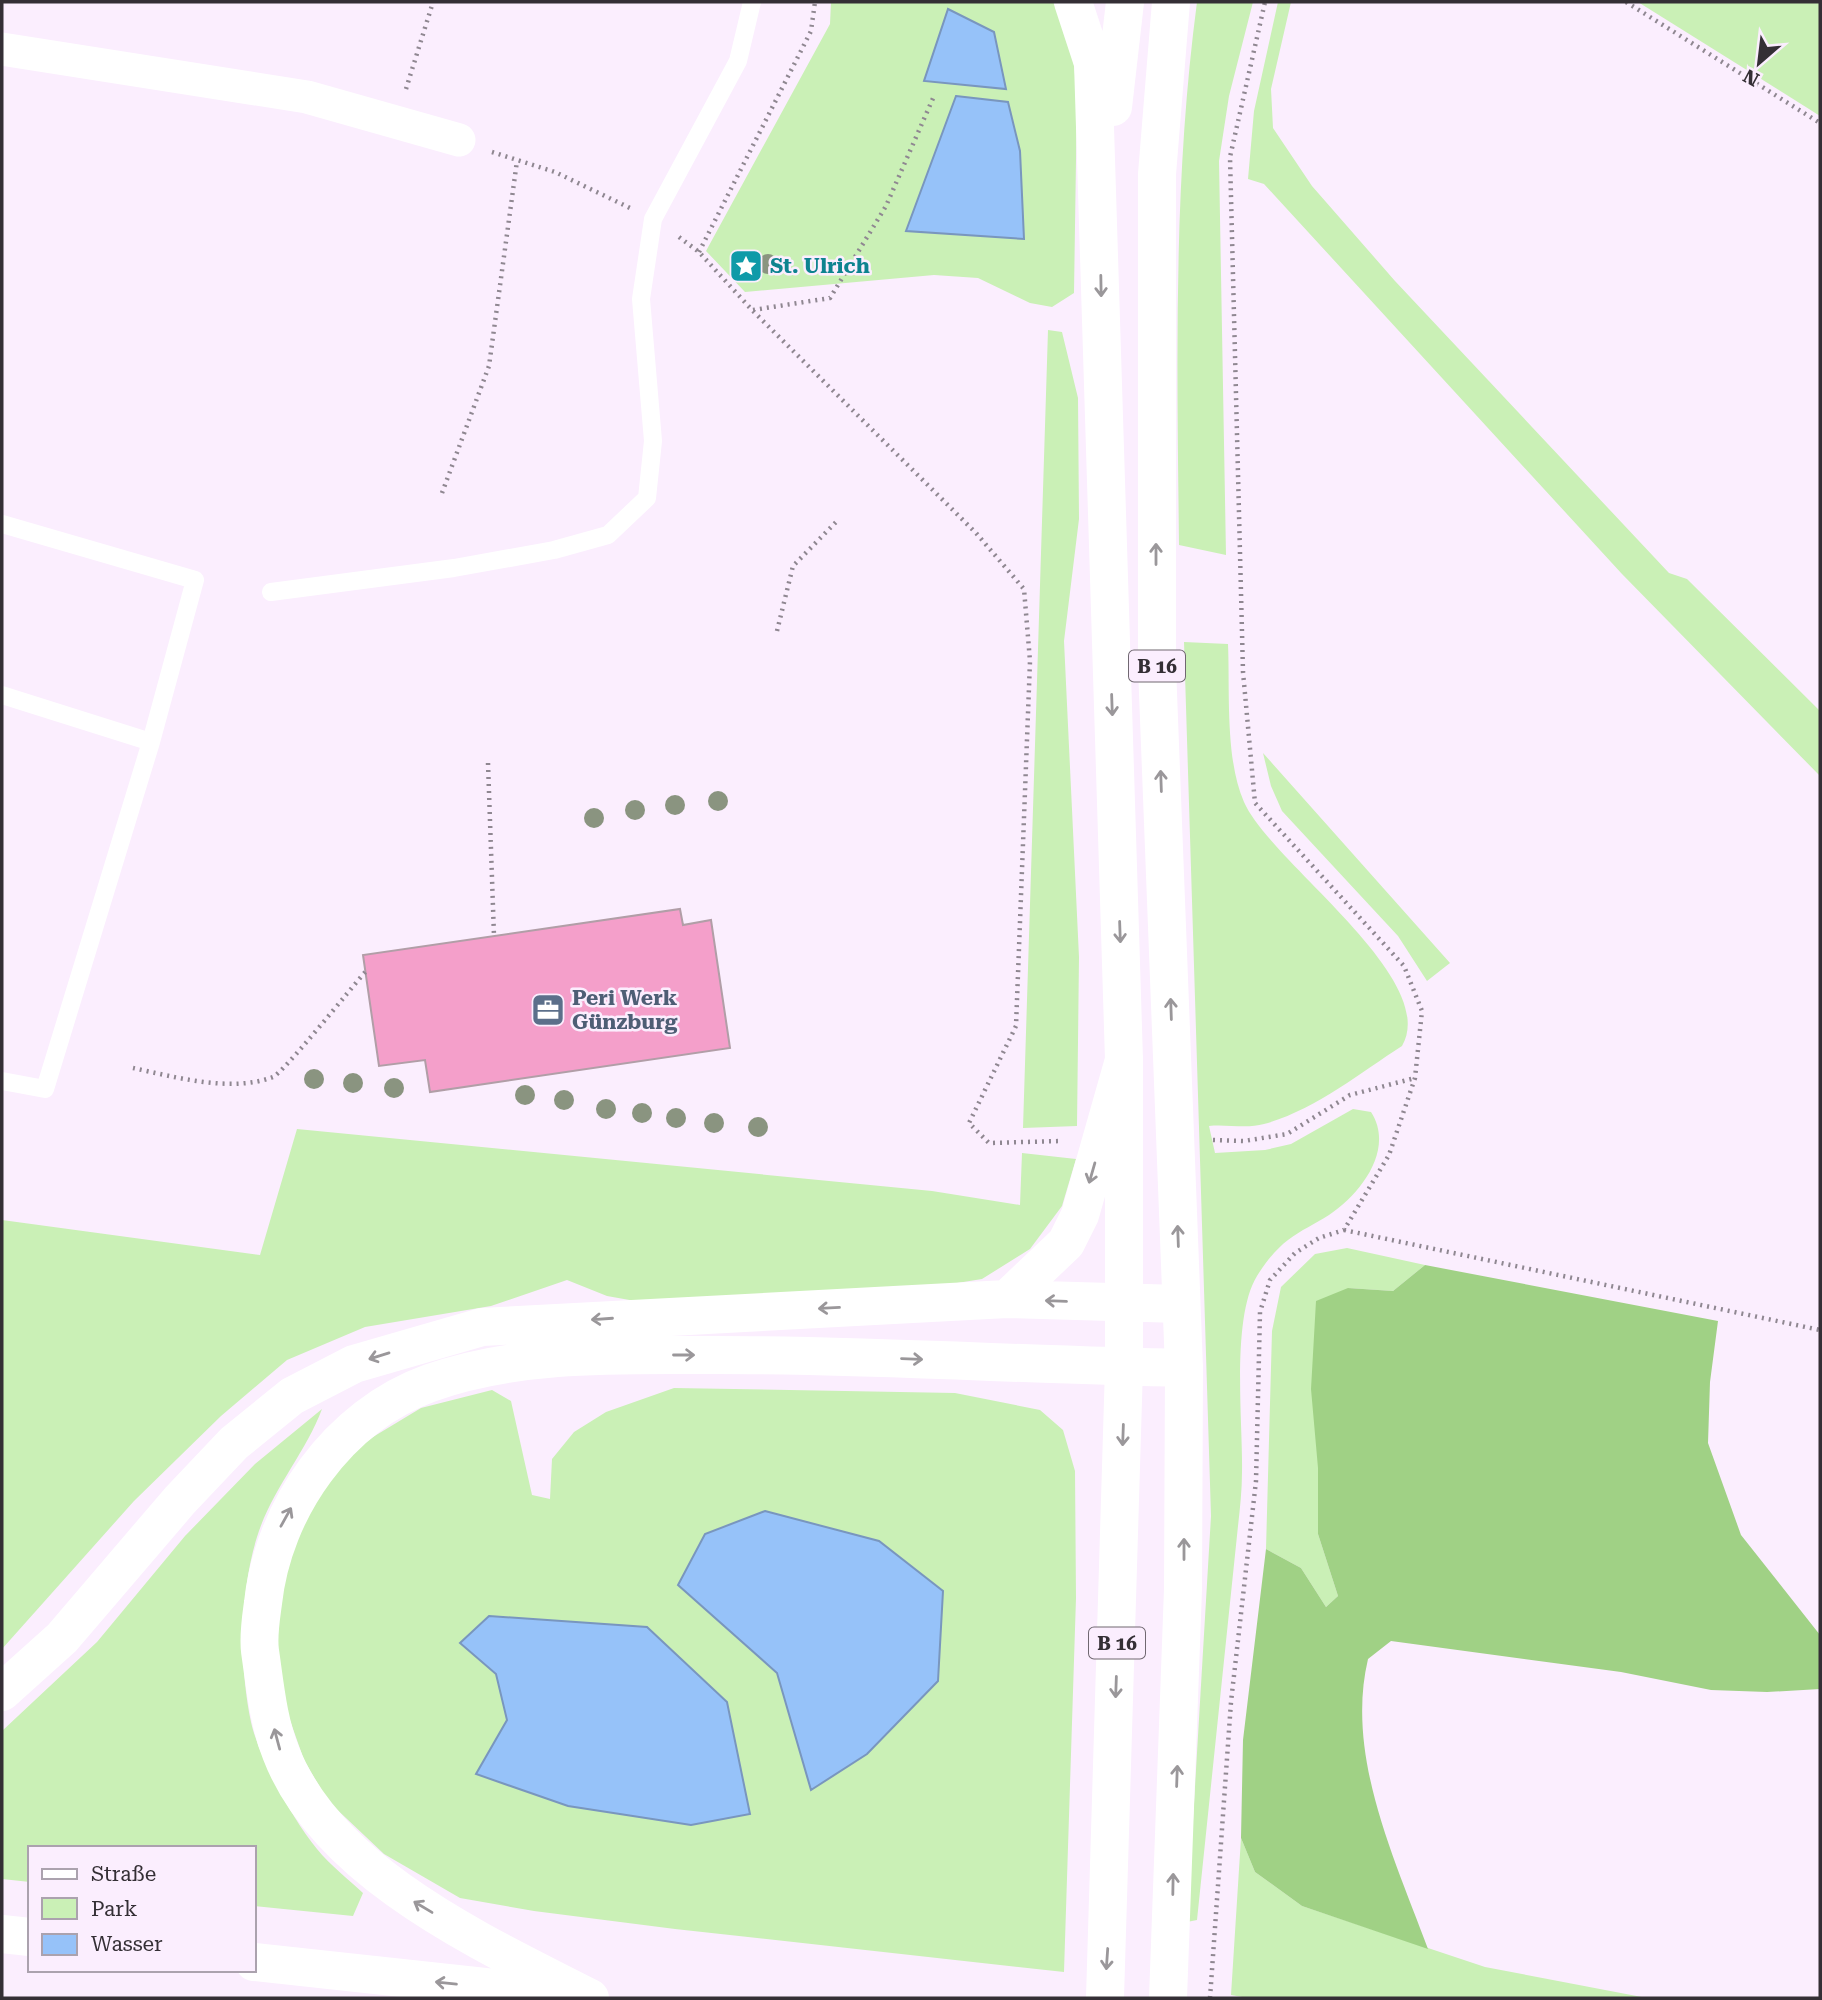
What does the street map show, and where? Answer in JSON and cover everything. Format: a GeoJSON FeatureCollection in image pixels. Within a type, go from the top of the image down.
{"type":"FeatureCollection","features":[{"type":"Feature","properties":{"kind":"main road"},"geometry":{"type":"LineString","coordinates":[[1073,2],[1093,64],[1100,217]]}},
{"type":"Feature","properties":{"kind":"main road","name":"B 16"},"geometry":{"type":"LineString","coordinates":[[1105,1998],[1110,1919],[1125,1303],[1124,1060],[1104,451],[1100,217],[1125,2]]}},
{"type":"Feature","properties":{"kind":"main road","name":"B 16"},"geometry":{"type":"LineString","coordinates":[[1168,1998],[1184,1589],[1184,1368],[1157,667],[1157,174],[1171,2]]}},
{"type":"Feature","properties":{"kind":"main road"},"geometry":{"type":"LineString","coordinates":[[1007,1299],[1066,1243],[1080,1215],[1124,1060]]}},
{"type":"Feature","properties":{"kind":"main road"},"geometry":{"type":"LineString","coordinates":[[2,1692],[62,1639],[180,1500],[234,1443],[292,1396],[354,1364],[482,1327],[1007,1299],[1180,1304]]}},
{"type":"Feature","properties":{"kind":"main road"},"geometry":{"type":"LineString","coordinates":[[589,1998],[482,1942],[411,1900],[354,1855],[309,1802],[281,1755],[267,1703],[258,1640],[265,1577],[280,1528],[305,1482],[341,1441],[382,1408],[426,1384],[494,1365],[630,1354],[778,1355],[1184,1368]]}},
{"type":"Feature","properties":{"kind":"main road"},"geometry":{"type":"LineString","coordinates":[[2,1934],[28,1937]]}},
{"type":"Feature","properties":{"kind":"main road"},"geometry":{"type":"LineString","coordinates":[[256,1962],[589,1998]]}},
{"type":"Feature","properties":{"kind":"street"},"geometry":{"type":"LineString","coordinates":[[2,49],[307,97],[397,120],[458,140]]}},
{"type":"Feature","properties":{"kind":"lane"},"geometry":{"type":"LineString","coordinates":[[271,592],[454,568],[554,550],[608,535],[647,498],[653,441],[640,299],[653,219],[738,61],[752,2]]}},
{"type":"Feature","properties":{"kind":"lane"},"geometry":{"type":"LineString","coordinates":[[2,524],[195,580],[151,742],[45,1090],[2,1081]]}},
{"type":"Feature","properties":{"kind":"lane"},"geometry":{"type":"LineString","coordinates":[[2,695],[151,742]]}},
{"type":"Feature","properties":{"kind":"path"},"geometry":{"type":"LineString","coordinates":[[397,120],[433,2]]}},
{"type":"Feature","properties":{"kind":"path"},"geometry":{"type":"LineString","coordinates":[[815,2],[811,30],[699,252],[752,310],[976,533],[1024,589],[1030,661],[1016,1026],[969,1123],[989,1143],[1070,1141]]}},
{"type":"Feature","properties":{"kind":"path"},"geometry":{"type":"LineString","coordinates":[[1265,2],[1230,157],[1242,672],[1255,803],[1404,966],[1422,1011],[1415,1078],[1389,1155],[1344,1230]]}},
{"type":"Feature","properties":{"kind":"path"},"geometry":{"type":"LineString","coordinates":[[1626,2],[1820,123]]}},
{"type":"Feature","properties":{"kind":"path"},"geometry":{"type":"LineString","coordinates":[[752,310],[830,298],[886,206],[934,96]]}},
{"type":"Feature","properties":{"kind":"path"},"geometry":{"type":"LineString","coordinates":[[458,140],[555,172],[653,219]]}},
{"type":"Feature","properties":{"kind":"path"},"geometry":{"type":"LineString","coordinates":[[442,493],[489,366],[517,161]]}},
{"type":"Feature","properties":{"kind":"path"},"geometry":{"type":"LineString","coordinates":[[778,631],[793,566],[839,519]]}},
{"type":"Feature","properties":{"kind":"path"},"geometry":{"type":"LineString","coordinates":[[488,763],[495,936]]}},
{"type":"Feature","properties":{"kind":"path"},"geometry":{"type":"LineString","coordinates":[[133,1068],[182,1079],[237,1083],[275,1077],[366,971]]}},
{"type":"Feature","properties":{"kind":"path"},"geometry":{"type":"LineString","coordinates":[[1212,1140],[1244,1141],[1287,1134],[1350,1095],[1415,1078]]}},
{"type":"Feature","properties":{"kind":"path"},"geometry":{"type":"LineString","coordinates":[[1210,1998],[1231,1702],[1256,1481],[1260,1312],[1270,1280],[1295,1253],[1319,1238],[1344,1230],[1820,1331]]}},
{"type":"Feature","properties":{"kind":"green space"},"geometry":{"type":"Polygon","coordinates":[[[831,2],[1053,2],[1071,37],[1077,94],[1074,293],[1052,307],[1030,303],[978,278],[934,275],[745,292],[706,251],[830,24],[831,2]]]}},
{"type":"Feature","properties":{"kind":"green space"},"geometry":{"type":"Polygon","coordinates":[[[1197,2],[1253,2],[1229,96],[1219,161],[1226,555],[1179,545],[1177,341],[1180,205],[1189,70],[1197,2]]]}},
{"type":"Feature","properties":{"kind":"green space"},"geometry":{"type":"Polygon","coordinates":[[[1278,2],[1291,2],[1271,89],[1273,128],[1312,186],[1395,281],[1669,573],[1687,579],[1820,711],[1820,776],[1622,574],[1264,184],[1248,179],[1254,111],[1278,2]]]}},
{"type":"Feature","properties":{"kind":"green space"},"geometry":{"type":"Polygon","coordinates":[[[1638,2],[1820,2],[1820,116],[1809,109],[1638,2]]]}},
{"type":"Feature","properties":{"kind":"green space"},"geometry":{"type":"Polygon","coordinates":[[[1048,330],[1062,332],[1078,398],[1079,519],[1064,641],[1079,957],[1077,1126],[1023,1128],[1048,330]]]}},
{"type":"Feature","properties":{"kind":"green space"},"geometry":{"type":"Polygon","coordinates":[[[1184,642],[1228,644],[1231,746],[1244,802],[1260,827],[1285,856],[1376,955],[1397,988],[1407,1018],[1402,1046],[1318,1101],[1264,1124],[1209,1126],[1215,1153],[1265,1150],[1291,1144],[1353,1109],[1371,1112],[1379,1141],[1377,1155],[1363,1183],[1341,1206],[1279,1248],[1260,1271],[1249,1294],[1241,1344],[1240,1506],[1197,1920],[1187,1922],[1211,1516],[1184,642]]]}},
{"type":"Feature","properties":{"kind":"green space"},"geometry":{"type":"Polygon","coordinates":[[[1263,753],[1450,963],[1427,981],[1398,936],[1282,811],[1271,786],[1263,753]]]}},
{"type":"Feature","properties":{"kind":"green space"},"geometry":{"type":"Polygon","coordinates":[[[297,1129],[932,1191],[1020,1205],[1022,1153],[1076,1159],[1062,1206],[1030,1249],[982,1279],[870,1297],[652,1304],[607,1296],[567,1280],[491,1306],[365,1327],[287,1360],[221,1416],[134,1501],[2,1649],[2,1220],[260,1255],[297,1129]]]}},
{"type":"Feature","properties":{"kind":"green space"},"geometry":{"type":"Polygon","coordinates":[[[1347,1248],[1425,1265],[1393,1291],[1348,1288],[1318,1468],[1318,1534],[1338,1596],[1326,1607],[1301,1568],[1266,1549],[1272,1331],[1281,1287],[1315,1254],[1347,1248]]]}},
{"type":"Feature","properties":{"kind":"green space"},"geometry":{"type":"Polygon","coordinates":[[[1425,1265],[1718,1321],[1710,1382],[1708,1443],[1741,1535],[1820,1635],[1820,1689],[1767,1692],[1711,1690],[1621,1672],[1391,1641],[1368,1659],[1363,1696],[1363,1733],[1368,1770],[1388,1843],[1428,1949],[1302,1906],[1255,1872],[1241,1838],[1243,1740],[1266,1549],[1301,1568],[1326,1607],[1338,1596],[1318,1534],[1318,1468],[1311,1389],[1316,1301],[1348,1288],[1393,1291],[1425,1265]]]}},
{"type":"Feature","properties":{"kind":"green space"},"geometry":{"type":"Polygon","coordinates":[[[674,1388],[955,1393],[1040,1410],[1063,1430],[1075,1471],[1076,1598],[1064,1972],[675,1929],[534,1911],[460,1898],[384,1854],[328,1801],[304,1760],[280,1692],[276,1636],[282,1585],[308,1506],[358,1446],[421,1408],[492,1390],[511,1401],[532,1495],[550,1499],[552,1459],[574,1432],[606,1412],[674,1388]]]}},
{"type":"Feature","properties":{"kind":"green space"},"geometry":{"type":"Polygon","coordinates":[[[322,1409],[307,1442],[271,1504],[257,1537],[244,1604],[244,1677],[255,1737],[278,1788],[317,1849],[363,1893],[353,1916],[256,1906],[256,1846],[28,1846],[28,1882],[2,1879],[2,1731],[97,1642],[185,1536],[255,1464],[322,1409]]]}},
{"type":"Feature","properties":{"kind":"green space"},"geometry":{"type":"Polygon","coordinates":[[[1241,1838],[1255,1872],[1302,1906],[1485,1967],[1647,1998],[1248,1998],[1231,1995],[1241,1838]]]}},
{"type":"Feature","properties":{"kind":"water"},"geometry":{"type":"Polygon","coordinates":[[[948,9],[994,32],[1006,89],[924,81],[948,9]]]}},
{"type":"Feature","properties":{"kind":"water"},"geometry":{"type":"Polygon","coordinates":[[[956,96],[1008,102],[1020,151],[1024,239],[906,231],[956,96]]]}},
{"type":"Feature","properties":{"kind":"water"},"geometry":{"type":"Polygon","coordinates":[[[765,1511],[879,1541],[943,1591],[938,1681],[867,1754],[811,1790],[777,1673],[678,1585],[705,1534],[765,1511]]]}},
{"type":"Feature","properties":{"kind":"water"},"geometry":{"type":"Polygon","coordinates":[[[489,1616],[647,1627],[727,1702],[750,1814],[691,1825],[568,1806],[476,1774],[507,1720],[496,1674],[460,1643],[489,1616]]]}},
{"type":"Feature","properties":{"kind":"building","name":"Peri Werk Günzburg"},"geometry":{"type":"Polygon","coordinates":[[[680,909],[683,925],[711,920],[730,1048],[430,1092],[425,1060],[379,1066],[363,955],[680,909]]]}},
{"type":"Feature","properties":{"kind":"place","name":"St. Ulrich"},"geometry":{"type":"Point","coordinates":[746,266]}},
{"type":"Feature","properties":{"kind":"place","name":"Peri Werk Günzburg"},"geometry":{"type":"Point","coordinates":[548,1010]}}]}
